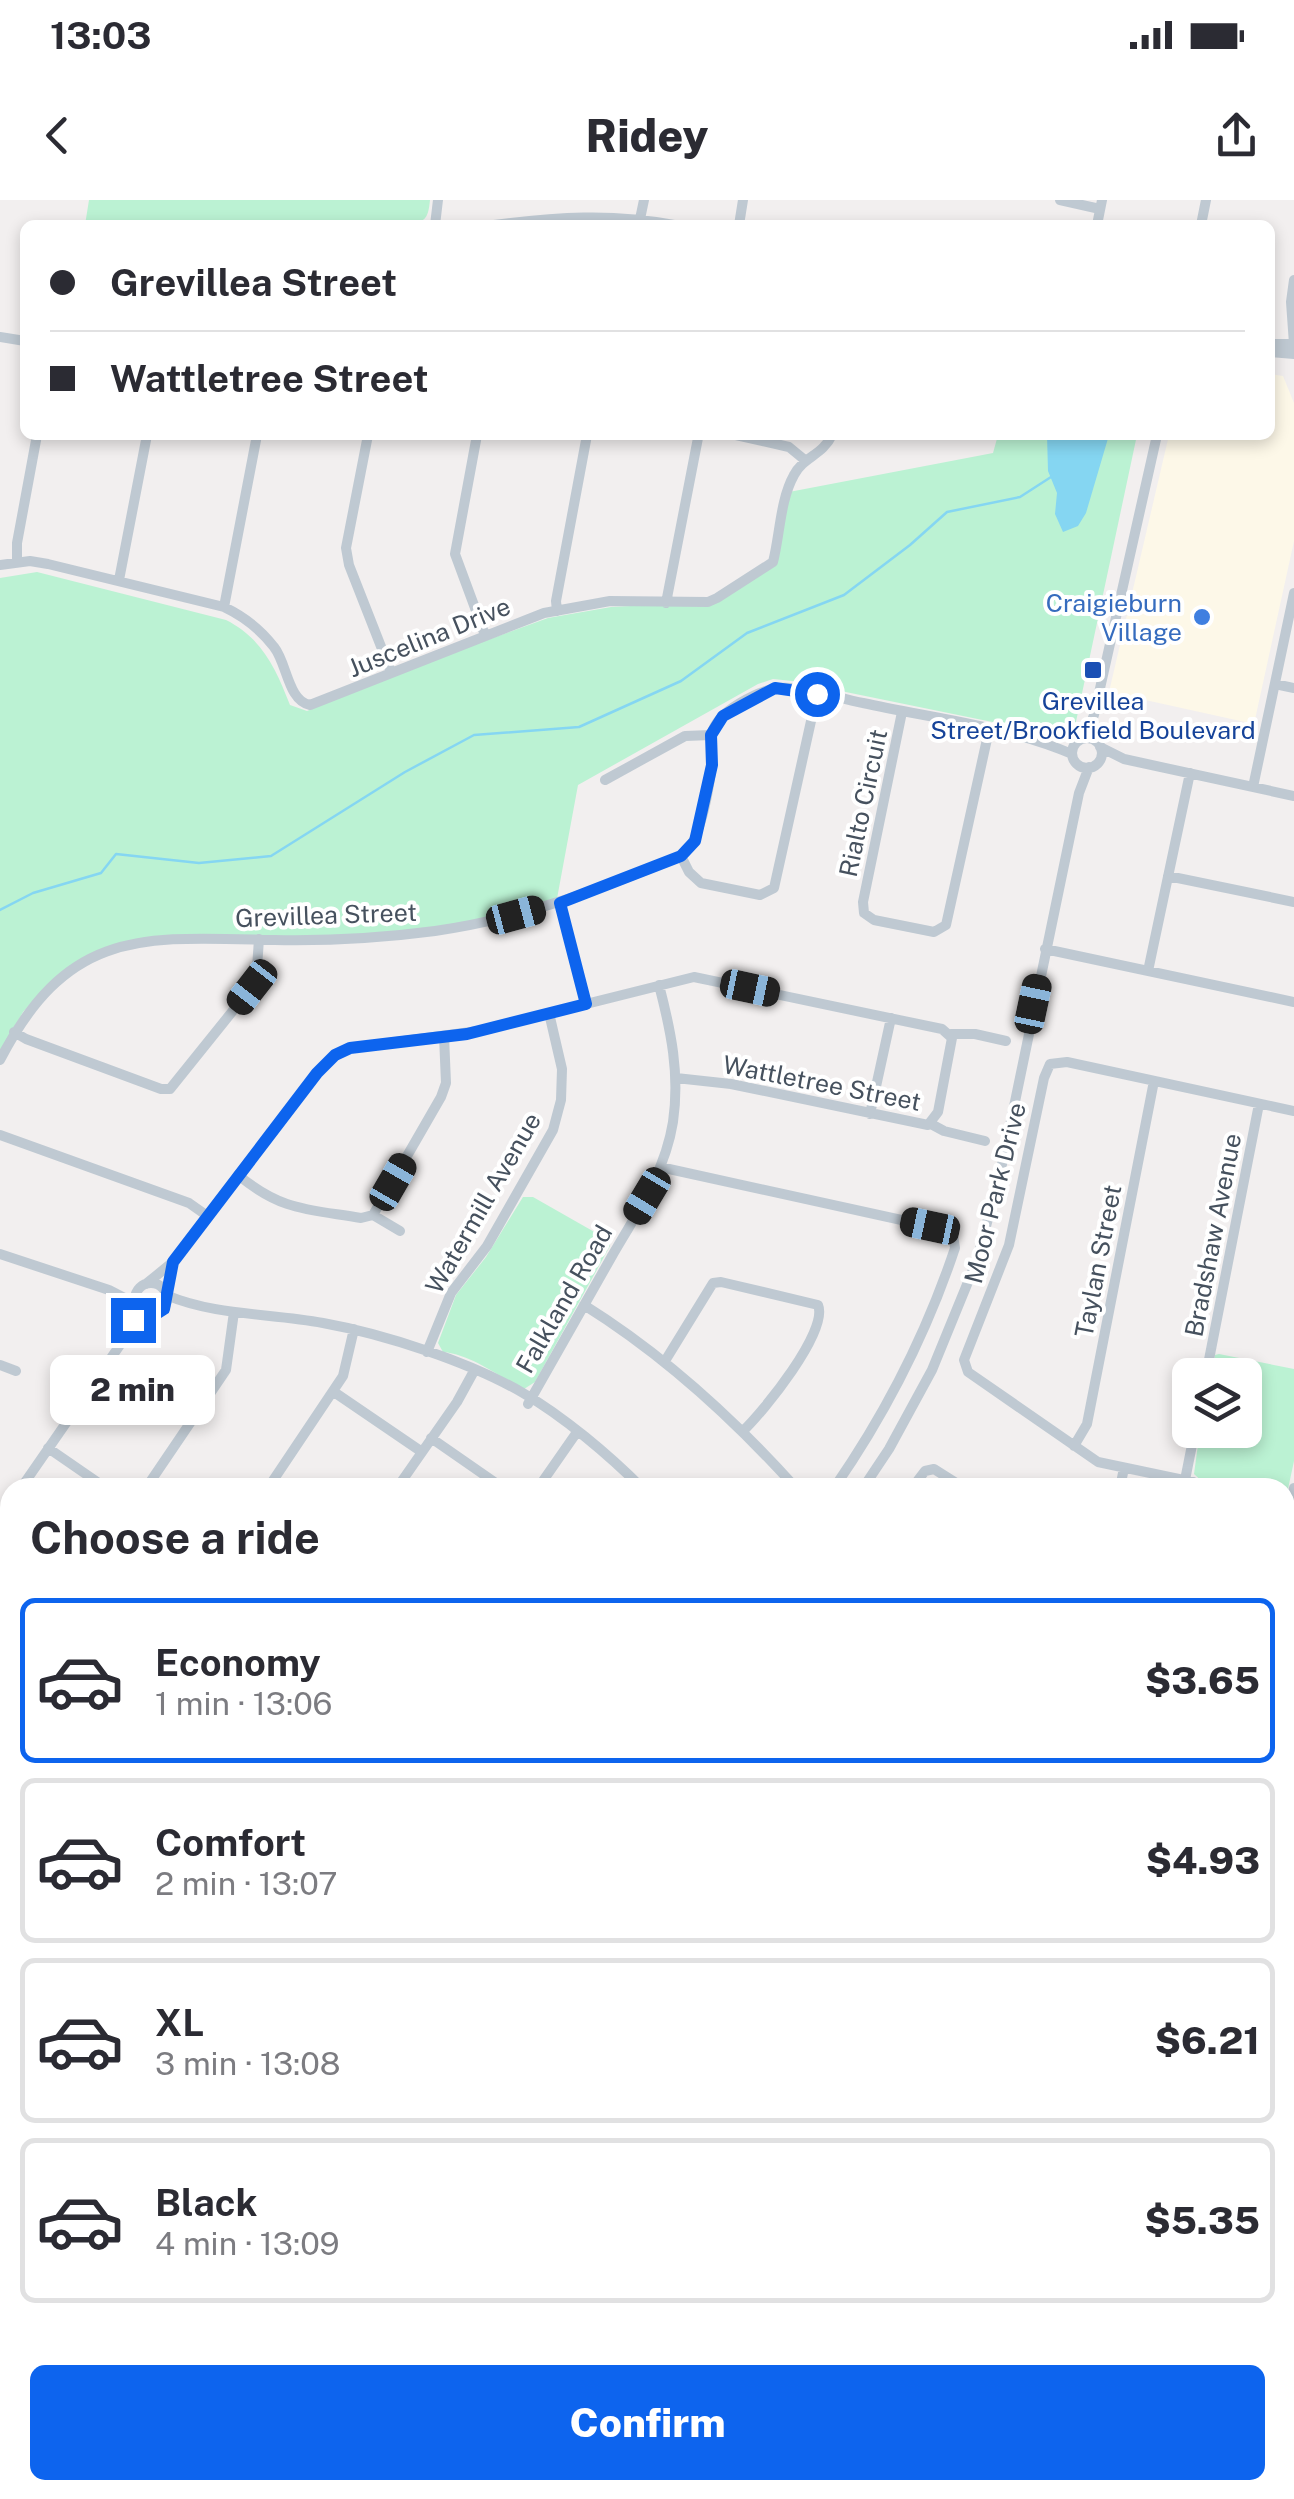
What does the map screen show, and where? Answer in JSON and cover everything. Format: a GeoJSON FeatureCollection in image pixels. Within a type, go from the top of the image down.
{"type":"FeatureCollection","features":[{"type":"Feature","properties":{"kind":"street"},"geometry":{"type":"LineString","coordinates":[[560,200],[562,216]]}},
{"type":"Feature","properties":{"kind":"street"},"geometry":{"type":"LineString","coordinates":[[640,219],[644,200]]}},
{"type":"Feature","properties":{"kind":"street"},"geometry":{"type":"LineString","coordinates":[[1060,200],[1102,204]]}},
{"type":"Feature","properties":{"kind":"street"},"geometry":{"type":"LineString","coordinates":[[532,220],[562,216],[646,220]]}},
{"type":"Feature","properties":{"kind":"street"},"geometry":{"type":"LineString","coordinates":[[1294,280],[1294,344]]}},
{"type":"Feature","properties":{"kind":"street"},"geometry":{"type":"LineString","coordinates":[[17,562],[36,440]]}},
{"type":"Feature","properties":{"kind":"street"},"geometry":{"type":"LineString","coordinates":[[119,580],[146,440]]}},
{"type":"Feature","properties":{"kind":"street"},"geometry":{"type":"LineString","coordinates":[[224,607],[257,440]]}},
{"type":"Feature","properties":{"kind":"street"},"geometry":{"type":"LineString","coordinates":[[367,440],[346,548],[391,672]]}},
{"type":"Feature","properties":{"kind":"street"},"geometry":{"type":"LineString","coordinates":[[476,440],[456,554],[484,635]]}},
{"type":"Feature","properties":{"kind":"street"},"geometry":{"type":"LineString","coordinates":[[557,610],[587,440]]}},
{"type":"Feature","properties":{"kind":"street"},"geometry":{"type":"LineString","coordinates":[[666,603],[698,440]]}},
{"type":"Feature","properties":{"kind":"street"},"geometry":{"type":"LineString","coordinates":[[761,440],[790,446],[806,461]]}},
{"type":"Feature","properties":{"kind":"street","name":"Juscelina Drive"},"geometry":{"type":"LineString","coordinates":[[0,565],[48,564],[224,607],[248,621],[271,643],[286,668],[295,696],[305,705],[557,610],[610,601],[708,602],[718,598],[772,562],[794,475],[806,461],[823,451],[829,440]]}},
{"type":"Feature","properties":{"kind":"street"},"geometry":{"type":"LineString","coordinates":[[870,1478],[932,1370],[976,1260],[1000,1174],[1094,716],[1156,440]]}},
{"type":"Feature","properties":{"kind":"street"},"geometry":{"type":"LineString","coordinates":[[1253,787],[1294,592]]}},
{"type":"Feature","properties":{"kind":"street"},"geometry":{"type":"LineString","coordinates":[[1275,684],[1294,688]]}},
{"type":"Feature","properties":{"kind":"street"},"geometry":{"type":"LineString","coordinates":[[817,694],[774,888],[760,895],[701,883],[689,872],[681,856],[692,847],[697,832],[712,765],[711,735],[723,716],[764,692],[785,688],[817,694],[989,730],[1294,796]]}},
{"type":"Feature","properties":{"kind":"street","name":"Rialto Circuit"},"geometry":{"type":"LineString","coordinates":[[902,712],[863,902],[864,914],[874,920],[934,932],[948,923],[989,730]]}},
{"type":"Feature","properties":{"kind":"street"},"geometry":{"type":"LineString","coordinates":[[605,780],[685,736],[711,735]]}},
{"type":"Feature","properties":{"kind":"street"},"geometry":{"type":"LineString","coordinates":[[1148,971],[1190,773]]}},
{"type":"Feature","properties":{"kind":"street","name":"Grevillea Street"},"geometry":{"type":"LineString","coordinates":[[0,1060],[14,1032],[46,990],[109,950],[157,940],[362,938],[432,931],[560,903],[681,856]]}},
{"type":"Feature","properties":{"kind":"street"},"geometry":{"type":"LineString","coordinates":[[1168,876],[1294,902]]}},
{"type":"Feature","properties":{"kind":"street"},"geometry":{"type":"LineString","coordinates":[[560,903],[586,1004]]}},
{"type":"Feature","properties":{"kind":"street"},"geometry":{"type":"LineString","coordinates":[[14,1032],[42,1046],[170,1089],[256,982],[260,939]]}},
{"type":"Feature","properties":{"kind":"street"},"geometry":{"type":"LineString","coordinates":[[1045,948],[1294,1002]]}},
{"type":"Feature","properties":{"kind":"street"},"geometry":{"type":"LineString","coordinates":[[27,1478],[128,1332],[143,1286],[173,1262],[317,1073],[335,1055],[361,1045],[444,1036],[550,1014],[685,978],[702,978],[951,1034],[1006,1040]]}},
{"type":"Feature","properties":{"kind":"street","name":"Falkland Road"},"geometry":{"type":"LineString","coordinates":[[529,1400],[660,1167],[672,1125],[676,1078],[673,1044],[659,985]]}},
{"type":"Feature","properties":{"kind":"street","name":"Watermill Avenue"},"geometry":{"type":"LineString","coordinates":[[428,1352],[451,1293],[486,1246],[553,1130],[562,1086],[550,1014]]}},
{"type":"Feature","properties":{"kind":"street"},"geometry":{"type":"LineString","coordinates":[[870,1114],[891,1018]]}},
{"type":"Feature","properties":{"kind":"street","name":"Wattletree Street"},"geometry":{"type":"LineString","coordinates":[[676,1078],[731,1084],[931,1124],[938,1112],[951,1034]]}},
{"type":"Feature","properties":{"kind":"street"},"geometry":{"type":"LineString","coordinates":[[373,1215],[441,1098],[446,1084],[444,1036]]}},
{"type":"Feature","properties":{"kind":"street","name":"Moor Park Drive"},"geometry":{"type":"LineString","coordinates":[[1175,1478],[1098,1462],[968,1372],[964,1360],[1009,1245],[1048,1066],[1062,1061],[1294,1111]]}},
{"type":"Feature","properties":{"kind":"street","name":"Taylan Street"},"geometry":{"type":"LineString","coordinates":[[1074,1446],[1086,1424],[1154,1081]]}},
{"type":"Feature","properties":{"kind":"street","name":"Bradshaw Avenue"},"geometry":{"type":"LineString","coordinates":[[1209,1358],[1260,1104]]}},
{"type":"Feature","properties":{"kind":"street"},"geometry":{"type":"LineString","coordinates":[[931,1124],[985,1141]]}},
{"type":"Feature","properties":{"kind":"street"},"geometry":{"type":"LineString","coordinates":[[0,1135],[189,1203],[206,1215]]}},
{"type":"Feature","properties":{"kind":"street"},"geometry":{"type":"LineString","coordinates":[[660,1167],[947,1230],[953,1235],[955,1248],[916,1348],[871,1432],[841,1478]]}},
{"type":"Feature","properties":{"kind":"street"},"geometry":{"type":"LineString","coordinates":[[238,1175],[259,1193],[285,1206],[361,1218],[373,1215],[400,1231]]}},
{"type":"Feature","properties":{"kind":"street"},"geometry":{"type":"LineString","coordinates":[[0,1254],[109,1290],[155,1314],[197,1307]]}},
{"type":"Feature","properties":{"kind":"street"},"geometry":{"type":"LineString","coordinates":[[128,1332],[166,1305],[173,1262]]}},
{"type":"Feature","properties":{"kind":"street"},"geometry":{"type":"LineString","coordinates":[[665,1361],[713,1283],[818,1304],[820,1321],[780,1388],[743,1431]]}},
{"type":"Feature","properties":{"kind":"street"},"geometry":{"type":"LineString","coordinates":[[109,1290],[157,1284],[166,1293],[197,1307],[354,1329],[428,1352],[494,1380],[529,1400],[576,1432],[630,1478]]}},
{"type":"Feature","properties":{"kind":"street"},"geometry":{"type":"LineString","coordinates":[[584,1305],[665,1361],[743,1431],[787,1478]]}},
{"type":"Feature","properties":{"kind":"street"},"geometry":{"type":"LineString","coordinates":[[153,1478],[226,1370],[234,1312]]}},
{"type":"Feature","properties":{"kind":"street"},"geometry":{"type":"LineString","coordinates":[[275,1478],[334,1392],[346,1369],[354,1329]]}},
{"type":"Feature","properties":{"kind":"street"},"geometry":{"type":"LineString","coordinates":[[0,1365],[16,1371]]}},
{"type":"Feature","properties":{"kind":"street"},"geometry":{"type":"LineString","coordinates":[[404,1478],[474,1371]]}},
{"type":"Feature","properties":{"kind":"street"},"geometry":{"type":"LineString","coordinates":[[334,1392],[422,1452]]}},
{"type":"Feature","properties":{"kind":"street"},"geometry":{"type":"LineString","coordinates":[[545,1478],[576,1432]]}},
{"type":"Feature","properties":{"kind":"street"},"geometry":{"type":"LineString","coordinates":[[431,1438],[489,1478]]}},
{"type":"Feature","properties":{"kind":"street"},"geometry":{"type":"LineString","coordinates":[[48,1448],[92,1478]]}},
{"type":"Feature","properties":{"kind":"street"},"geometry":{"type":"LineString","coordinates":[[1185,1478],[1191,1448]]}},
{"type":"Feature","properties":{"kind":"street"},"geometry":{"type":"LineString","coordinates":[[1122,1478],[1124,1468]]}},
{"type":"Feature","properties":{"kind":"street"},"geometry":{"type":"LineString","coordinates":[[920,1478],[925,1471],[934,1469],[948,1478]]}},
{"type":"Feature","properties":{"kind":"shaded area","name":"Craigieburn Village"},"geometry":{"type":"Polygon","coordinates":[[[1275,375],[1283,376],[1294,403],[1294,541],[1254,724],[1109,692],[1168,440],[1275,440],[1275,375]]]}},
{"type":"Feature","properties":{"kind":"green space"},"geometry":{"type":"Polygon","coordinates":[[[89,200],[430,200],[422,220],[86,220],[89,200]]]}},
{"type":"Feature","properties":{"kind":"green space"},"geometry":{"type":"Polygon","coordinates":[[[997,440],[1136,440],[1074,731],[1066,737],[773,679],[578,785],[556,904],[429,930],[343,938],[144,938],[51,981],[23,1012],[0,1052],[0,578],[37,572],[226,620],[258,645],[290,705],[307,711],[548,618],[611,607],[708,602],[767,567],[789,492],[993,453],[997,440]]]}},
{"type":"Feature","properties":{"kind":"green space"},"geometry":{"type":"Polygon","coordinates":[[[523,1197],[533,1197],[605,1238],[610,1246],[535,1382],[524,1389],[475,1362],[443,1352],[438,1343],[456,1295],[486,1257],[523,1197]]]}},
{"type":"Feature","properties":{"kind":"green space"},"geometry":{"type":"Polygon","coordinates":[[[1262,1363],[1294,1369],[1294,1461],[1290,1478],[1198,1478],[1194,1474],[1198,1448],[1262,1448],[1262,1363]]]}},
{"type":"Feature","properties":{"kind":"water"},"geometry":{"type":"Polygon","coordinates":[[[1047,440],[1108,440],[1086,513],[1078,526],[1063,532],[1055,514],[1057,493],[1048,471],[1047,440]]]}},
{"type":"Feature","properties":{"kind":"waterway"},"geometry":{"type":"LineString","coordinates":[[0,910],[33,893],[101,873],[116,854],[199,863],[271,856],[405,772],[474,735],[579,727],[681,681],[747,633],[844,595],[947,512],[1020,497],[1051,477]]}},
{"type":"Feature","properties":{"kind":"place","name":"Craigieburn Village"},"geometry":{"type":"Point","coordinates":[1202,617]}},
{"type":"Feature","properties":{"kind":"place","name":"Grevillea Street/Brookfield Boulevard"},"geometry":{"type":"Point","coordinates":[1093,670]}},
{"type":"Feature","properties":{"kind":"route"},"geometry":{"type":"LineString","coordinates":[[133,1320],[128,1332],[164,1309],[173,1262],[317,1073],[335,1055],[361,1045],[478,1031],[586,1004],[560,903],[625,880],[681,856],[692,847],[712,765],[711,735],[723,716],[775,688],[817,694]]}}]}
